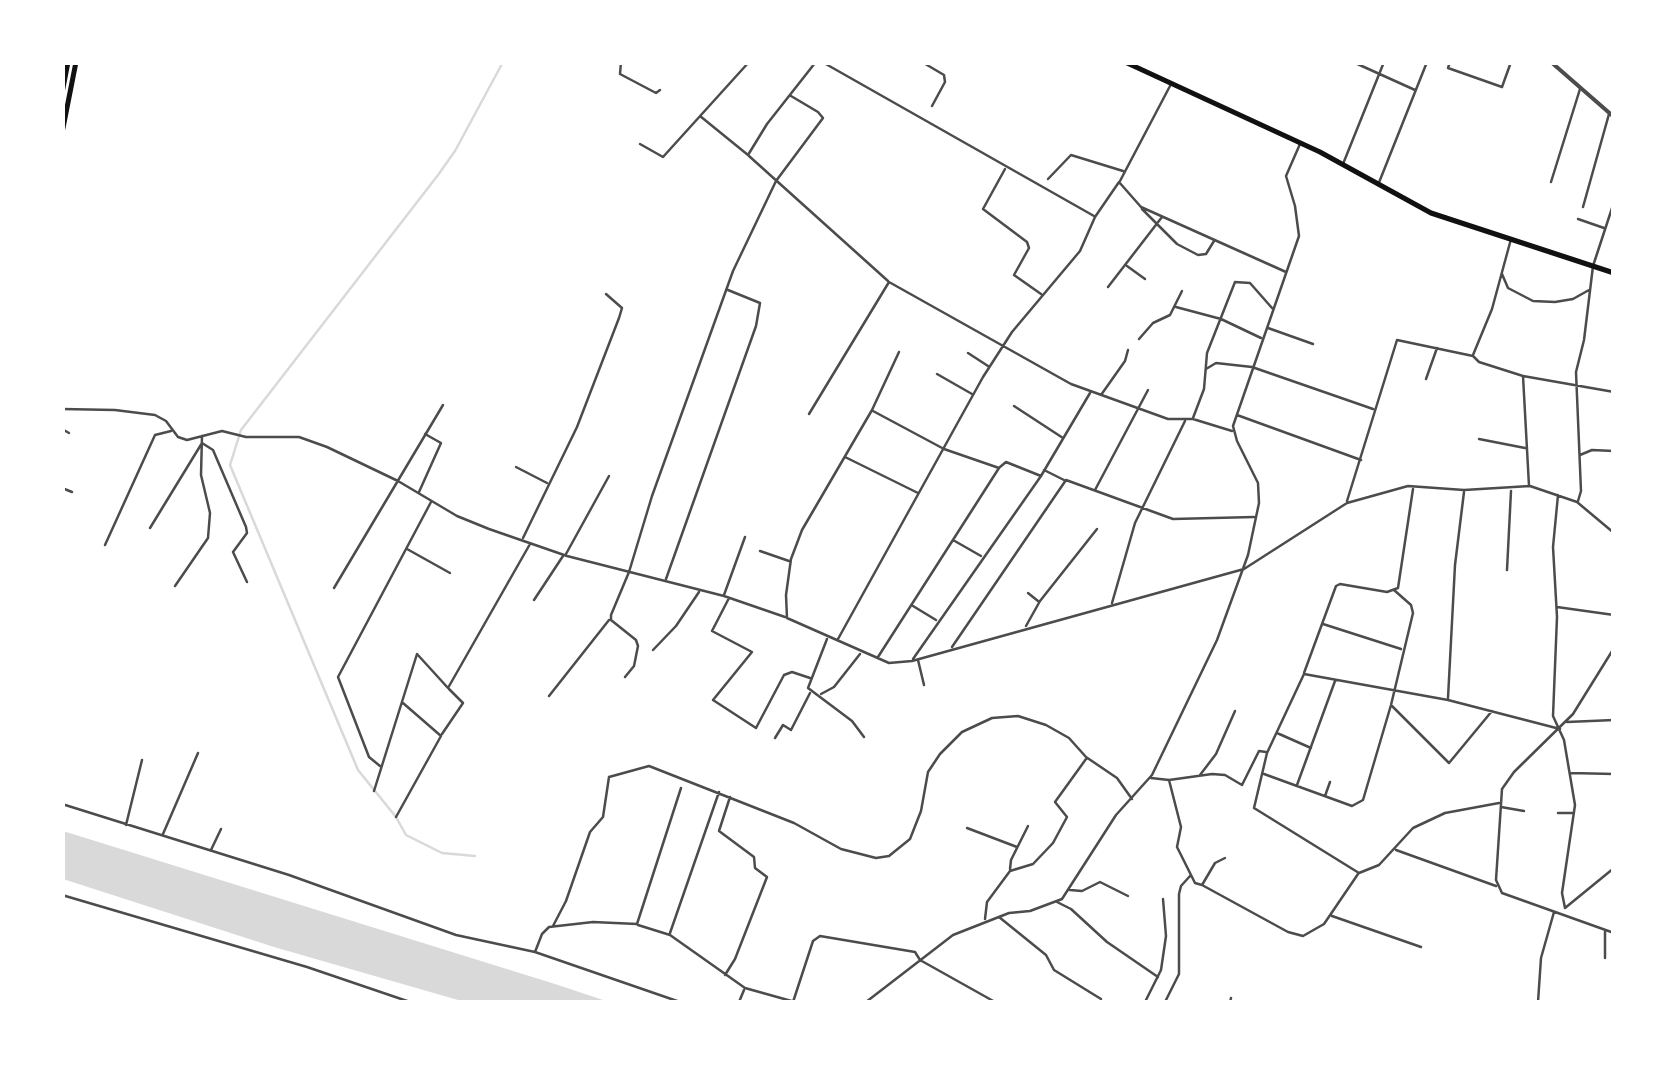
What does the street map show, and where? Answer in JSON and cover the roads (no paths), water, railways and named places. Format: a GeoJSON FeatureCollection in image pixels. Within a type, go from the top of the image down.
{"type":"FeatureCollection","features":[{"type":"Feature","properties":{"kind":"main road"},"geometry":{"type":"LineString","coordinates":[[62,93],[72,62]]}},
{"type":"Feature","properties":{"kind":"main road"},"geometry":{"type":"LineString","coordinates":[[62,133],[72,62]]}},
{"type":"Feature","properties":{"kind":"main road"},"geometry":{"type":"LineString","coordinates":[[1125,62],[1300,143],[1438,216],[1614,274]]}},
{"type":"Feature","properties":{"kind":"street"},"geometry":{"type":"LineString","coordinates":[[621,62],[620,74],[656,94],[660,90]]}},
{"type":"Feature","properties":{"kind":"street"},"geometry":{"type":"LineString","coordinates":[[640,144],[663,157],[749,62]]}},
{"type":"Feature","properties":{"kind":"street"},"geometry":{"type":"LineString","coordinates":[[922,62],[944,76],[932,106]]}},
{"type":"Feature","properties":{"kind":"street"},"geometry":{"type":"LineString","coordinates":[[1353,62],[1416,90]]}},
{"type":"Feature","properties":{"kind":"street"},"geometry":{"type":"LineString","coordinates":[[1342,165],[1384,62]]}},
{"type":"Feature","properties":{"kind":"street"},"geometry":{"type":"LineString","coordinates":[[1378,186],[1426,62]]}},
{"type":"Feature","properties":{"kind":"street"},"geometry":{"type":"LineString","coordinates":[[1450,62],[1448,68],[1502,87],[1511,62]]}},
{"type":"Feature","properties":{"kind":"street"},"geometry":{"type":"LineString","coordinates":[[1552,62],[1612,115],[1583,207]]}},
{"type":"Feature","properties":{"kind":"street"},"geometry":{"type":"LineString","coordinates":[[748,155],[814,63],[824,63],[1095,217]]}},
{"type":"Feature","properties":{"kind":"street"},"geometry":{"type":"LineString","coordinates":[[838,641],[990,366],[1080,251],[1095,217],[1119,182],[1171,83]]}},
{"type":"Feature","properties":{"kind":"street"},"geometry":{"type":"LineString","coordinates":[[1551,182],[1580,88]]}},
{"type":"Feature","properties":{"kind":"street"},"geometry":{"type":"LineString","coordinates":[[611,620],[726,289],[776,181],[822,118],[790,96]]}},
{"type":"Feature","properties":{"kind":"street"},"geometry":{"type":"LineString","coordinates":[[700,116],[890,282],[1052,375],[1100,396],[1168,418],[1193,419],[1233,432]]}},
{"type":"Feature","properties":{"kind":"street"},"geometry":{"type":"LineString","coordinates":[[866,1002],[953,935],[1055,902],[1068,890],[1116,815],[1150,778],[1217,640],[1248,555],[1258,483],[1233,432],[1235,414],[1300,236],[1286,176],[1300,143]]}},
{"type":"Feature","properties":{"kind":"street"},"geometry":{"type":"LineString","coordinates":[[1048,179],[1072,156],[1124,171]]}},
{"type":"Feature","properties":{"kind":"street"},"geometry":{"type":"LineString","coordinates":[[1006,166],[983,209],[1027,242],[1029,248],[1014,275],[1042,295]]}},
{"type":"Feature","properties":{"kind":"street"},"geometry":{"type":"LineString","coordinates":[[1119,182],[1176,244],[1198,255],[1206,254],[1215,240]]}},
{"type":"Feature","properties":{"kind":"street"},"geometry":{"type":"LineString","coordinates":[[1577,502],[1581,491],[1576,384],[1593,266],[1614,202]]}},
{"type":"Feature","properties":{"kind":"street"},"geometry":{"type":"LineString","coordinates":[[1141,207],[1286,272]]}},
{"type":"Feature","properties":{"kind":"street"},"geometry":{"type":"LineString","coordinates":[[1108,287],[1163,216]]}},
{"type":"Feature","properties":{"kind":"street"},"geometry":{"type":"LineString","coordinates":[[1578,219],[1605,229]]}},
{"type":"Feature","properties":{"kind":"street"},"geometry":{"type":"LineString","coordinates":[[1472,356],[1492,309],[1511,238]]}},
{"type":"Feature","properties":{"kind":"street"},"geometry":{"type":"LineString","coordinates":[[1125,265],[1145,279]]}},
{"type":"Feature","properties":{"kind":"street"},"geometry":{"type":"LineString","coordinates":[[1502,273],[1508,288],[1533,300],[1573,299],[1590,290]]}},
{"type":"Feature","properties":{"kind":"street"},"geometry":{"type":"LineString","coordinates":[[1193,419],[1200,405],[1207,353],[1237,281],[1250,283],[1273,309]]}},
{"type":"Feature","properties":{"kind":"street"},"geometry":{"type":"LineString","coordinates":[[809,414],[890,282]]}},
{"type":"Feature","properties":{"kind":"street"},"geometry":{"type":"LineString","coordinates":[[665,581],[756,326],[760,303],[726,289]]}},
{"type":"Feature","properties":{"kind":"street"},"geometry":{"type":"LineString","coordinates":[[1139,339],[1153,323],[1170,315],[1182,291]]}},
{"type":"Feature","properties":{"kind":"street"},"geometry":{"type":"LineString","coordinates":[[522,539],[576,427],[622,308],[606,294]]}},
{"type":"Feature","properties":{"kind":"street"},"geometry":{"type":"LineString","coordinates":[[1176,308],[1221,319],[1262,339]]}},
{"type":"Feature","properties":{"kind":"street"},"geometry":{"type":"LineString","coordinates":[[1266,328],[1313,344]]}},
{"type":"Feature","properties":{"kind":"street"},"geometry":{"type":"LineString","coordinates":[[1346,503],[1397,340],[1472,356],[1478,362],[1523,376],[1614,392]]}},
{"type":"Feature","properties":{"kind":"street"},"geometry":{"type":"LineString","coordinates":[[1426,379],[1437,346]]}},
{"type":"Feature","properties":{"kind":"street"},"geometry":{"type":"LineString","coordinates":[[1100,396],[1125,362],[1128,350]]}},
{"type":"Feature","properties":{"kind":"street"},"geometry":{"type":"LineString","coordinates":[[787,618],[791,561],[802,530],[872,410],[899,352]]}},
{"type":"Feature","properties":{"kind":"street"},"geometry":{"type":"LineString","coordinates":[[968,353],[990,366]]}},
{"type":"Feature","properties":{"kind":"street"},"geometry":{"type":"LineString","coordinates":[[1206,368],[1216,363],[1252,367],[1375,410]]}},
{"type":"Feature","properties":{"kind":"street"},"geometry":{"type":"LineString","coordinates":[[937,374],[974,394]]}},
{"type":"Feature","properties":{"kind":"street"},"geometry":{"type":"LineString","coordinates":[[1523,376],[1530,486]]}},
{"type":"Feature","properties":{"kind":"street"},"geometry":{"type":"LineString","coordinates":[[1095,491],[1148,390]]}},
{"type":"Feature","properties":{"kind":"street"},"geometry":{"type":"LineString","coordinates":[[912,661],[1044,470],[1091,392]]}},
{"type":"Feature","properties":{"kind":"street"},"geometry":{"type":"LineString","coordinates":[[334,588],[443,405]]}},
{"type":"Feature","properties":{"kind":"street"},"geometry":{"type":"LineString","coordinates":[[1014,406],[1063,438]]}},
{"type":"Feature","properties":{"kind":"street"},"geometry":{"type":"LineString","coordinates":[[62,410],[155,415],[186,440],[222,431],[246,437],[299,437],[398,481],[457,516],[565,555],[727,597],[787,618],[888,663],[912,661],[1244,569],[1346,503],[1413,486],[1464,490],[1530,486],[1577,502],[1614,533]]}},
{"type":"Feature","properties":{"kind":"street"},"geometry":{"type":"LineString","coordinates":[[872,410],[944,449],[998,468]]}},
{"type":"Feature","properties":{"kind":"street"},"geometry":{"type":"LineString","coordinates":[[1235,414],[1361,460]]}},
{"type":"Feature","properties":{"kind":"street"},"geometry":{"type":"LineString","coordinates":[[1111,607],[1141,509],[1186,420]]}},
{"type":"Feature","properties":{"kind":"street"},"geometry":{"type":"LineString","coordinates":[[62,429],[69,434]]}},
{"type":"Feature","properties":{"kind":"street"},"geometry":{"type":"LineString","coordinates":[[104,545],[155,435],[172,431]]}},
{"type":"Feature","properties":{"kind":"street"},"geometry":{"type":"LineString","coordinates":[[418,494],[441,443],[424,434]]}},
{"type":"Feature","properties":{"kind":"street"},"geometry":{"type":"LineString","coordinates":[[175,586],[208,538],[210,512],[201,475],[203,435]]}},
{"type":"Feature","properties":{"kind":"street"},"geometry":{"type":"LineString","coordinates":[[1479,439],[1526,448]]}},
{"type":"Feature","properties":{"kind":"street"},"geometry":{"type":"LineString","coordinates":[[150,528],[202,444]]}},
{"type":"Feature","properties":{"kind":"street"},"geometry":{"type":"LineString","coordinates":[[202,444],[212,450],[246,527],[247,533],[233,552],[247,582]]}},
{"type":"Feature","properties":{"kind":"street"},"geometry":{"type":"LineString","coordinates":[[1578,456],[1592,450],[1614,451]]}},
{"type":"Feature","properties":{"kind":"street"},"geometry":{"type":"LineString","coordinates":[[845,457],[920,494]]}},
{"type":"Feature","properties":{"kind":"street"},"geometry":{"type":"LineString","coordinates":[[878,658],[998,468],[1006,462],[1040,476]]}},
{"type":"Feature","properties":{"kind":"street"},"geometry":{"type":"LineString","coordinates":[[516,467],[549,484]]}},
{"type":"Feature","properties":{"kind":"street"},"geometry":{"type":"LineString","coordinates":[[1044,470],[1173,518],[1256,517]]}},
{"type":"Feature","properties":{"kind":"street"},"geometry":{"type":"LineString","coordinates":[[534,600],[610,476]]}},
{"type":"Feature","properties":{"kind":"street"},"geometry":{"type":"LineString","coordinates":[[952,648],[1066,480]]}},
{"type":"Feature","properties":{"kind":"street"},"geometry":{"type":"LineString","coordinates":[[1359,872],[1254,808],[1267,753],[1304,674],[1336,586],[1386,592],[1398,588],[1413,486]]}},
{"type":"Feature","properties":{"kind":"street"},"geometry":{"type":"LineString","coordinates":[[62,488],[72,492]]}},
{"type":"Feature","properties":{"kind":"street"},"geometry":{"type":"LineString","coordinates":[[1508,570],[1512,489]]}},
{"type":"Feature","properties":{"kind":"street"},"geometry":{"type":"LineString","coordinates":[[1448,700],[1454,565],[1464,490]]}},
{"type":"Feature","properties":{"kind":"street"},"geometry":{"type":"LineString","coordinates":[[1558,495],[1553,547],[1553,716],[1560,729],[1574,813],[1562,915]]}},
{"type":"Feature","properties":{"kind":"street"},"geometry":{"type":"LineString","coordinates":[[381,767],[369,756],[338,677],[432,501]]}},
{"type":"Feature","properties":{"kind":"street"},"geometry":{"type":"LineString","coordinates":[[1025,627],[1097,529]]}},
{"type":"Feature","properties":{"kind":"street"},"geometry":{"type":"LineString","coordinates":[[745,537],[712,632],[752,652],[712,700],[756,728],[784,675],[792,672],[810,678]]}},
{"type":"Feature","properties":{"kind":"street"},"geometry":{"type":"LineString","coordinates":[[952,540],[982,557]]}},
{"type":"Feature","properties":{"kind":"street"},"geometry":{"type":"LineString","coordinates":[[448,688],[530,542]]}},
{"type":"Feature","properties":{"kind":"street"},"geometry":{"type":"LineString","coordinates":[[406,548],[450,573]]}},
{"type":"Feature","properties":{"kind":"street"},"geometry":{"type":"LineString","coordinates":[[760,551],[791,561]]}},
{"type":"Feature","properties":{"kind":"street"},"geometry":{"type":"LineString","coordinates":[[1248,555],[1252,562]]}},
{"type":"Feature","properties":{"kind":"street"},"geometry":{"type":"LineString","coordinates":[[1264,774],[1352,806],[1363,800],[1413,613],[1412,605],[1394,590]]}},
{"type":"Feature","properties":{"kind":"street"},"geometry":{"type":"LineString","coordinates":[[653,650],[676,626],[700,591]]}},
{"type":"Feature","properties":{"kind":"street"},"geometry":{"type":"LineString","coordinates":[[1028,593],[1040,602]]}},
{"type":"Feature","properties":{"kind":"street"},"geometry":{"type":"LineString","coordinates":[[911,605],[938,621]]}},
{"type":"Feature","properties":{"kind":"street"},"geometry":{"type":"LineString","coordinates":[[1556,607],[1614,615]]}},
{"type":"Feature","properties":{"kind":"street"},"geometry":{"type":"LineString","coordinates":[[611,620],[638,646],[634,666],[625,677]]}},
{"type":"Feature","properties":{"kind":"street"},"geometry":{"type":"LineString","coordinates":[[549,696],[606,621],[611,620]]}},
{"type":"Feature","properties":{"kind":"street"},"geometry":{"type":"LineString","coordinates":[[1323,624],[1402,650]]}},
{"type":"Feature","properties":{"kind":"street"},"geometry":{"type":"LineString","coordinates":[[776,738],[784,725],[791,730],[810,692],[810,678],[828,638]]}},
{"type":"Feature","properties":{"kind":"street"},"geometry":{"type":"LineString","coordinates":[[1496,886],[1500,805],[1506,782],[1566,722],[1614,648]]}},
{"type":"Feature","properties":{"kind":"street"},"geometry":{"type":"LineString","coordinates":[[820,695],[834,687],[862,652]]}},
{"type":"Feature","properties":{"kind":"street"},"geometry":{"type":"LineString","coordinates":[[374,791],[417,654],[462,703],[396,817]]}},
{"type":"Feature","properties":{"kind":"street"},"geometry":{"type":"LineString","coordinates":[[918,659],[924,685]]}},
{"type":"Feature","properties":{"kind":"street"},"geometry":{"type":"LineString","coordinates":[[1304,674],[1448,700],[1560,729]]}},
{"type":"Feature","properties":{"kind":"street"},"geometry":{"type":"LineString","coordinates":[[1297,785],[1336,680]]}},
{"type":"Feature","properties":{"kind":"street"},"geometry":{"type":"LineString","coordinates":[[810,692],[820,695],[852,721],[864,737]]}},
{"type":"Feature","properties":{"kind":"street"},"geometry":{"type":"LineString","coordinates":[[402,702],[441,736]]}},
{"type":"Feature","properties":{"kind":"street"},"geometry":{"type":"LineString","coordinates":[[1391,706],[1449,762],[1492,711]]}},
{"type":"Feature","properties":{"kind":"street"},"geometry":{"type":"LineString","coordinates":[[1198,777],[1216,754],[1235,711]]}},
{"type":"Feature","properties":{"kind":"street"},"geometry":{"type":"LineString","coordinates":[[535,952],[542,934],[553,926],[566,901],[590,832],[603,817],[608,777],[648,766],[794,823],[841,849],[876,858],[889,856],[910,839],[921,811],[928,772],[952,741],[968,728],[992,718],[1018,716],[1046,725],[1117,778],[1132,799]]}},
{"type":"Feature","properties":{"kind":"street"},"geometry":{"type":"LineString","coordinates":[[1566,722],[1614,720]]}},
{"type":"Feature","properties":{"kind":"street"},"geometry":{"type":"LineString","coordinates":[[1276,733],[1311,748]]}},
{"type":"Feature","properties":{"kind":"street"},"geometry":{"type":"LineString","coordinates":[[1150,778],[1225,775],[1242,785],[1260,750],[1267,753]]}},
{"type":"Feature","properties":{"kind":"street"},"geometry":{"type":"LineString","coordinates":[[162,836],[198,752]]}},
{"type":"Feature","properties":{"kind":"street"},"geometry":{"type":"LineString","coordinates":[[986,922],[987,902],[1010,871],[1033,864],[1053,842],[1067,817],[1055,802],[1086,758]]}},
{"type":"Feature","properties":{"kind":"street"},"geometry":{"type":"LineString","coordinates":[[126,825],[142,760]]}},
{"type":"Feature","properties":{"kind":"street"},"geometry":{"type":"LineString","coordinates":[[1569,773],[1614,774]]}},
{"type":"Feature","properties":{"kind":"street"},"geometry":{"type":"LineString","coordinates":[[1168,780],[1182,827],[1176,846],[1196,883],[1288,932],[1303,936],[1316,931],[1330,916],[1359,872],[1379,865],[1412,828],[1445,813],[1500,805],[1524,811]]}},
{"type":"Feature","properties":{"kind":"street"},"geometry":{"type":"LineString","coordinates":[[1325,797],[1330,782]]}},
{"type":"Feature","properties":{"kind":"street"},"geometry":{"type":"LineString","coordinates":[[637,924],[681,788]]}},
{"type":"Feature","properties":{"kind":"street"},"geometry":{"type":"LineString","coordinates":[[670,935],[719,792]]}},
{"type":"Feature","properties":{"kind":"street"},"geometry":{"type":"LineString","coordinates":[[724,975],[735,959],[768,877],[754,868],[754,857],[719,831],[731,796]]}},
{"type":"Feature","properties":{"kind":"street"},"geometry":{"type":"LineString","coordinates":[[62,804],[290,876],[456,935],[535,952],[680,1002]]}},
{"type":"Feature","properties":{"kind":"street"},"geometry":{"type":"LineString","coordinates":[[1558,813],[1574,813]]}},
{"type":"Feature","properties":{"kind":"street"},"geometry":{"type":"LineString","coordinates":[[1573,822],[1579,822]]}},
{"type":"Feature","properties":{"kind":"street"},"geometry":{"type":"LineString","coordinates":[[1010,871],[1010,860],[1028,826]]}},
{"type":"Feature","properties":{"kind":"street"},"geometry":{"type":"LineString","coordinates":[[211,851],[220,828]]}},
{"type":"Feature","properties":{"kind":"street"},"geometry":{"type":"LineString","coordinates":[[966,828],[1018,847]]}},
{"type":"Feature","properties":{"kind":"street"},"geometry":{"type":"LineString","coordinates":[[1394,849],[1614,934]]}},
{"type":"Feature","properties":{"kind":"street"},"geometry":{"type":"LineString","coordinates":[[1202,885],[1216,863],[1225,858]]}},
{"type":"Feature","properties":{"kind":"street"},"geometry":{"type":"LineString","coordinates":[[1564,908],[1614,868]]}},
{"type":"Feature","properties":{"kind":"street"},"geometry":{"type":"LineString","coordinates":[[1165,1002],[1179,974],[1179,894],[1191,875]]}},
{"type":"Feature","properties":{"kind":"street"},"geometry":{"type":"LineString","coordinates":[[1068,890],[1082,890],[1100,882],[1128,896]]}},
{"type":"Feature","properties":{"kind":"street"},"geometry":{"type":"LineString","coordinates":[[62,895],[308,967],[410,1002]]}},
{"type":"Feature","properties":{"kind":"street"},"geometry":{"type":"LineString","coordinates":[[1145,1002],[1158,976],[1166,936],[1163,899]]}},
{"type":"Feature","properties":{"kind":"street"},"geometry":{"type":"LineString","coordinates":[[1055,902],[1072,909],[1108,942],[1158,976]]}},
{"type":"Feature","properties":{"kind":"street"},"geometry":{"type":"LineString","coordinates":[[1538,1002],[1541,958],[1554,912]]}},
{"type":"Feature","properties":{"kind":"street"},"geometry":{"type":"LineString","coordinates":[[1330,916],[1421,948]]}},
{"type":"Feature","properties":{"kind":"street"},"geometry":{"type":"LineString","coordinates":[[999,917],[1038,947],[1054,970],[1101,999]]}},
{"type":"Feature","properties":{"kind":"street"},"geometry":{"type":"LineString","coordinates":[[553,926],[593,922],[637,924],[670,935],[745,988],[794,1002],[816,936],[905,949],[995,1002]]}},
{"type":"Feature","properties":{"kind":"street"},"geometry":{"type":"LineString","coordinates":[[1604,958],[1605,930]]}},
{"type":"Feature","properties":{"kind":"street"},"geometry":{"type":"LineString","coordinates":[[740,1002],[745,988]]}},
{"type":"Feature","properties":{"kind":"waterway"},"geometry":{"type":"LineString","coordinates":[[475,856],[442,853],[406,835],[358,770],[230,465],[241,430],[438,175],[503,62]]}}]}
